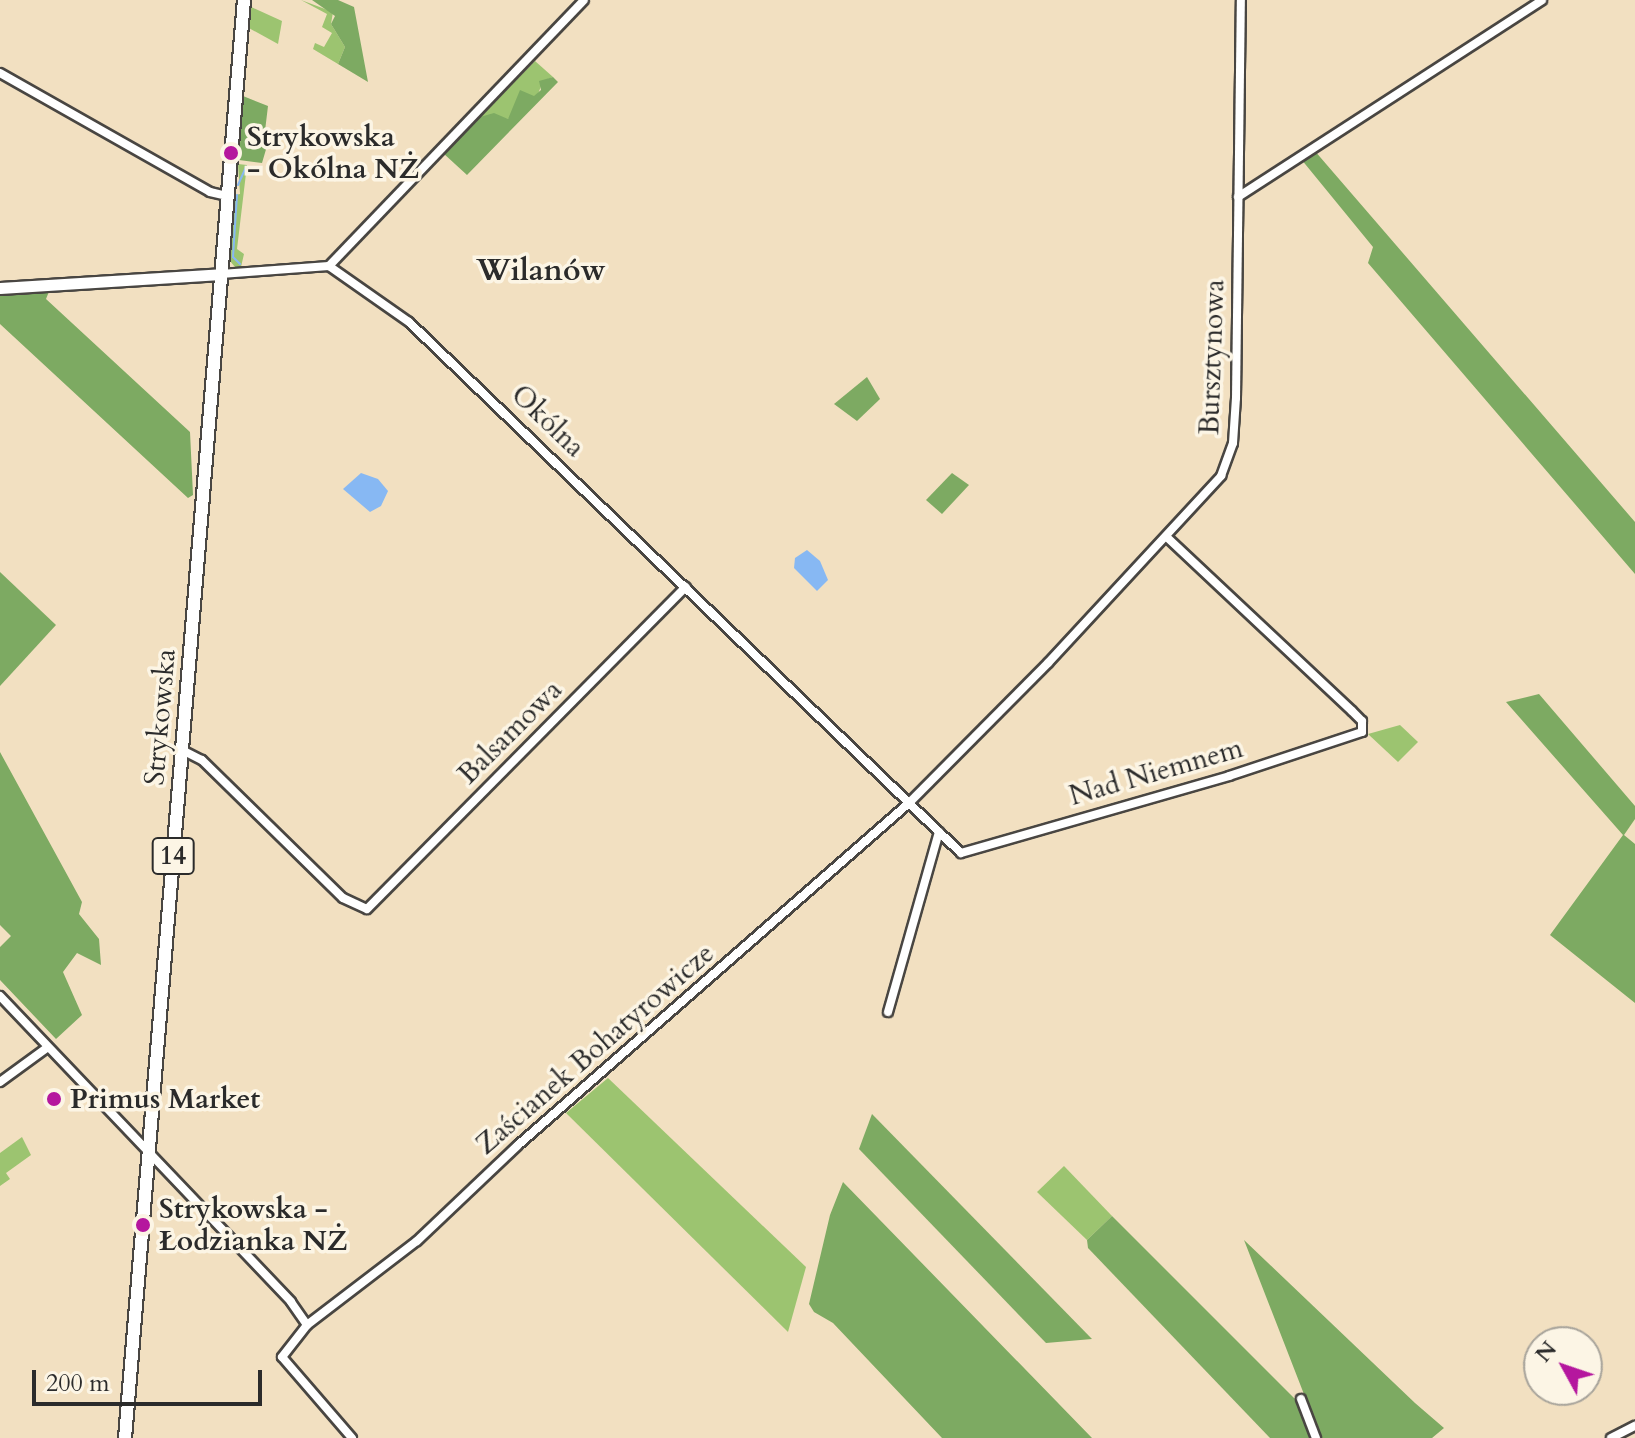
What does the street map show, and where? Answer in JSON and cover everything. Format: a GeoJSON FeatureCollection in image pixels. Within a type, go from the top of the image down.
{"type":"FeatureCollection","features":[{"type":"Feature","properties":{"kind":"main road","name":"Strykowska"},"geometry":{"type":"LineString","coordinates":[[125,1438],[244,0]]}},
{"type":"Feature","properties":{"kind":"street"},"geometry":{"type":"LineString","coordinates":[[0,288],[329,266],[584,0]]}},
{"type":"Feature","properties":{"kind":"street","name":"Bursztynowa"},"geometry":{"type":"LineString","coordinates":[[909,803],[1167,537],[1221,476],[1233,443],[1241,0]]}},
{"type":"Feature","properties":{"kind":"street"},"geometry":{"type":"LineString","coordinates":[[1238,197],[1542,0]]}},
{"type":"Feature","properties":{"kind":"street"},"geometry":{"type":"LineString","coordinates":[[0,73],[210,192],[228,196]]}},
{"type":"Feature","properties":{"kind":"street","name":"Okólna"},"geometry":{"type":"LineString","coordinates":[[329,266],[409,322],[961,853]]}},
{"type":"Feature","properties":{"kind":"street","name":"Nad Niemnem"},"geometry":{"type":"LineString","coordinates":[[961,853],[1229,776],[1362,732],[1362,721],[1352,711],[1167,537]]}},
{"type":"Feature","properties":{"kind":"street","name":"Balsamowa"},"geometry":{"type":"LineString","coordinates":[[182,750],[202,760],[343,898],[367,909],[686,587]]}},
{"type":"Feature","properties":{"kind":"street","name":"Zaścianek Bohatyrowicze"},"geometry":{"type":"LineString","coordinates":[[352,1438],[282,1357],[307,1325],[417,1241],[511,1151],[909,803]]}},
{"type":"Feature","properties":{"kind":"street"},"geometry":{"type":"LineString","coordinates":[[888,1012],[939,832]]}},
{"type":"Feature","properties":{"kind":"street"},"geometry":{"type":"LineString","coordinates":[[0,996],[299,1311],[307,1325]]}},
{"type":"Feature","properties":{"kind":"street"},"geometry":{"type":"LineString","coordinates":[[0,1082],[48,1047]]}},
{"type":"Feature","properties":{"kind":"street"},"geometry":{"type":"LineString","coordinates":[[1301,1399],[1316,1438]]}},
{"type":"Feature","properties":{"kind":"street"},"geometry":{"type":"LineString","coordinates":[[1611,1438],[1635,1426]]}},
{"type":"Feature","properties":{"kind":"green space"},"geometry":{"type":"Polygon","coordinates":[[[301,0],[333,12],[331,24],[345,47],[338,64],[313,49],[315,43],[324,47],[332,33],[322,27],[327,14],[301,0]]]}},
{"type":"Feature","properties":{"kind":"green space"},"geometry":{"type":"Polygon","coordinates":[[[312,0],[338,0],[354,7],[368,82],[338,64],[345,47],[331,24],[335,16],[312,0]]]}},
{"type":"Feature","properties":{"kind":"green space"},"geometry":{"type":"Polygon","coordinates":[[[249,6],[282,21],[278,44],[247,27],[249,6]]]}},
{"type":"Feature","properties":{"kind":"green space"},"geometry":{"type":"Polygon","coordinates":[[[535,61],[553,77],[543,81],[538,94],[508,119],[480,117],[535,61]]]}},
{"type":"Feature","properties":{"kind":"green space"},"geometry":{"type":"Polygon","coordinates":[[[553,77],[558,82],[467,175],[443,153],[480,117],[494,113],[508,119],[520,90],[534,96],[541,90],[539,81],[553,77]]]}},
{"type":"Feature","properties":{"kind":"green space"},"geometry":{"type":"Polygon","coordinates":[[[243,96],[268,106],[265,131],[254,130],[252,138],[267,146],[262,163],[239,160],[243,96]]]}},
{"type":"Feature","properties":{"kind":"green space"},"geometry":{"type":"Polygon","coordinates":[[[1314,150],[1635,522],[1635,574],[1368,263],[1373,247],[1301,159],[1314,150]]]}},
{"type":"Feature","properties":{"kind":"green space"},"geometry":{"type":"Polygon","coordinates":[[[238,164],[247,165],[237,249],[244,254],[241,267],[235,267],[230,261],[235,195],[240,194],[238,164]]]}},
{"type":"Feature","properties":{"kind":"green space"},"geometry":{"type":"Polygon","coordinates":[[[50,289],[46,299],[190,432],[193,495],[188,498],[0,324],[0,293],[50,289]]]}},
{"type":"Feature","properties":{"kind":"green space"},"geometry":{"type":"Polygon","coordinates":[[[867,377],[880,399],[857,421],[834,404],[867,377]]]}},
{"type":"Feature","properties":{"kind":"green space"},"geometry":{"type":"Polygon","coordinates":[[[952,473],[969,485],[942,514],[926,500],[952,473]]]}},
{"type":"Feature","properties":{"kind":"green space"},"geometry":{"type":"Polygon","coordinates":[[[0,572],[56,625],[0,686],[0,572]]]}},
{"type":"Feature","properties":{"kind":"green space"},"geometry":{"type":"Polygon","coordinates":[[[1539,694],[1635,806],[1635,819],[1624,835],[1635,844],[1635,1003],[1550,935],[1623,835],[1506,702],[1539,694]]]}},
{"type":"Feature","properties":{"kind":"green space"},"geometry":{"type":"Polygon","coordinates":[[[1400,725],[1418,742],[1398,762],[1368,734],[1400,725]]]}},
{"type":"Feature","properties":{"kind":"green space"},"geometry":{"type":"Polygon","coordinates":[[[0,752],[82,902],[79,914],[99,939],[101,965],[77,953],[63,972],[82,1015],[56,1039],[0,980],[0,947],[11,936],[0,925],[0,752]]]}},
{"type":"Feature","properties":{"kind":"green space"},"geometry":{"type":"Polygon","coordinates":[[[608,1078],[806,1267],[788,1332],[566,1113],[608,1078]]]}},
{"type":"Feature","properties":{"kind":"green space"},"geometry":{"type":"Polygon","coordinates":[[[872,1114],[1092,1339],[1046,1343],[859,1149],[872,1114]]]}},
{"type":"Feature","properties":{"kind":"green space"},"geometry":{"type":"Polygon","coordinates":[[[22,1137],[31,1155],[6,1173],[10,1179],[0,1186],[0,1153],[22,1137]]]}},
{"type":"Feature","properties":{"kind":"green space"},"geometry":{"type":"Polygon","coordinates":[[[1064,1166],[1112,1216],[1087,1240],[1037,1192],[1064,1166]]]}},
{"type":"Feature","properties":{"kind":"green space"},"geometry":{"type":"Polygon","coordinates":[[[843,1182],[1092,1438],[942,1438],[833,1323],[814,1312],[809,1304],[830,1215],[843,1182]]]}},
{"type":"Feature","properties":{"kind":"green space"},"geometry":{"type":"Polygon","coordinates":[[[1112,1216],[1296,1400],[1310,1438],[1270,1438],[1088,1248],[1087,1240],[1112,1216]]]}},
{"type":"Feature","properties":{"kind":"green space"},"geometry":{"type":"Polygon","coordinates":[[[1244,1240],[1444,1428],[1432,1438],[1321,1438],[1244,1240]]]}},
{"type":"Feature","properties":{"kind":"water"},"geometry":{"type":"Polygon","coordinates":[[[361,473],[378,479],[388,491],[381,506],[370,512],[343,489],[361,473]]]}},
{"type":"Feature","properties":{"kind":"water"},"geometry":{"type":"Polygon","coordinates":[[[807,550],[820,561],[828,580],[817,591],[794,568],[795,558],[807,550]]]}},
{"type":"Feature","properties":{"kind":"waterway"},"geometry":{"type":"LineString","coordinates":[[238,185],[246,167]]}},
{"type":"Feature","properties":{"kind":"waterway"},"geometry":{"type":"LineString","coordinates":[[237,195],[233,257],[240,264]]}},
{"type":"Feature","properties":{"kind":"place","name":"Strykowska - Okólna NŻ"},"geometry":{"type":"Point","coordinates":[231,153]}},
{"type":"Feature","properties":{"kind":"place","name":"Primus Market"},"geometry":{"type":"Point","coordinates":[54,1099]}},
{"type":"Feature","properties":{"kind":"place","name":"Strykowska - Łodzianka NŻ"},"geometry":{"type":"Point","coordinates":[143,1225]}},
{"type":"Feature","properties":{"kind":"district","name":"Wilanów"},"geometry":{"type":"Point","coordinates":[541,271]}}]}
